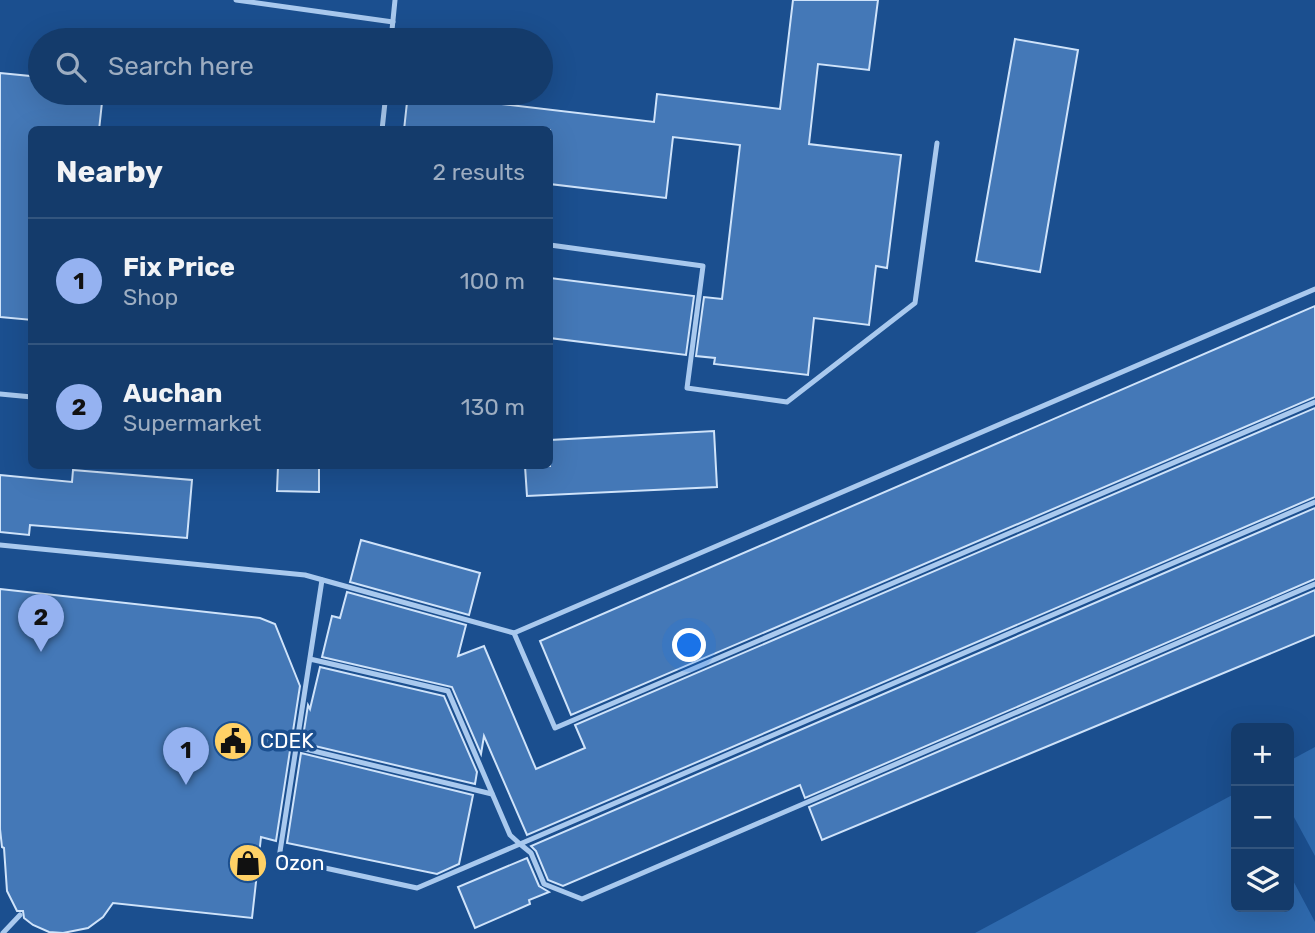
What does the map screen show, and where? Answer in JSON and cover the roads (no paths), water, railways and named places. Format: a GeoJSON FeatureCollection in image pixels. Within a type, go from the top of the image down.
{"type":"FeatureCollection","features":[{"type":"Feature","properties":{"kind":"lane"},"geometry":{"type":"LineString","coordinates":[[236,0],[393,22]]}},
{"type":"Feature","properties":{"kind":"lane"},"geometry":{"type":"LineString","coordinates":[[293,8],[294,0]]}},
{"type":"Feature","properties":{"kind":"lane"},"geometry":{"type":"LineString","coordinates":[[392,28],[395,0]]}},
{"type":"Feature","properties":{"kind":"lane"},"geometry":{"type":"LineString","coordinates":[[382,126],[385,105]]}},
{"type":"Feature","properties":{"kind":"lane"},"geometry":{"type":"LineString","coordinates":[[553,245],[703,266],[687,388],[787,402],[915,303],[936,143]]}},
{"type":"Feature","properties":{"kind":"lane"},"geometry":{"type":"LineString","coordinates":[[0,545],[304,575],[514,634],[1315,289]]}},
{"type":"Feature","properties":{"kind":"lane"},"geometry":{"type":"LineString","coordinates":[[0,394],[28,397]]}},
{"type":"Feature","properties":{"kind":"lane"},"geometry":{"type":"LineString","coordinates":[[514,634],[555,728],[1315,402]]}},
{"type":"Feature","properties":{"kind":"lane"},"geometry":{"type":"LineString","coordinates":[[322,580],[279,858],[417,888],[1315,502]]}},
{"type":"Feature","properties":{"kind":"lane"},"geometry":{"type":"LineString","coordinates":[[310,659],[448,691],[510,835],[531,853],[544,884],[582,899],[1315,584]]}},
{"type":"Feature","properties":{"kind":"lane"},"geometry":{"type":"LineString","coordinates":[[297,747],[492,794]]}},
{"type":"Feature","properties":{"kind":"lane"},"geometry":{"type":"LineString","coordinates":[[3,933],[20,915]]}},
{"type":"Feature","properties":{"kind":"place","name":"Auchan"},"geometry":{"type":"Point","coordinates":[41,652]}},
{"type":"Feature","properties":{"kind":"place","name":"CDEK"},"geometry":{"type":"Point","coordinates":[233,741]}},
{"type":"Feature","properties":{"kind":"place","name":"Fix Price"},"geometry":{"type":"Point","coordinates":[186,785]}},
{"type":"Feature","properties":{"kind":"place","name":"Ozon"},"geometry":{"type":"Point","coordinates":[248,863]}}]}
